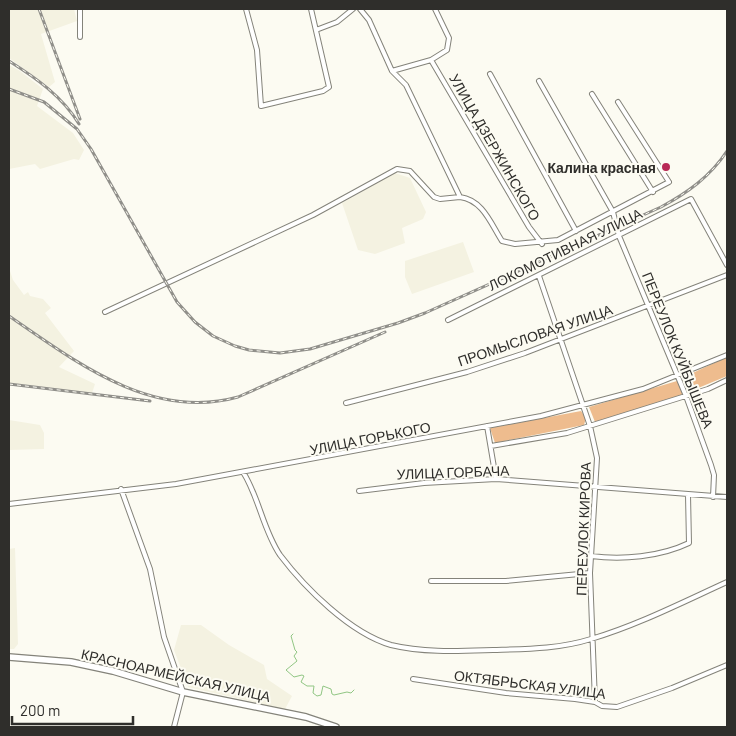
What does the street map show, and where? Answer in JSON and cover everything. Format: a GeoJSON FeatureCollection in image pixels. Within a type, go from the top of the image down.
{"type":"FeatureCollection","features":[{"type":"Feature","properties":{"kind":"main road","name":"КРАСНОАРМЕЙСКАЯ УЛИЦА"},"geometry":{"type":"LineString","coordinates":[[9,657],[72,662],[113,671],[183,692],[306,718],[336,727]]}},
{"type":"Feature","properties":{"kind":"street"},"geometry":{"type":"LineString","coordinates":[[80,9],[80,37]]}},
{"type":"Feature","properties":{"kind":"street"},"geometry":{"type":"LineString","coordinates":[[246,9],[256,50],[261,106],[323,92],[329,88],[311,9]]}},
{"type":"Feature","properties":{"kind":"street"},"geometry":{"type":"LineString","coordinates":[[316,30],[337,22],[353,9]]}},
{"type":"Feature","properties":{"kind":"street"},"geometry":{"type":"LineString","coordinates":[[360,9],[369,20],[392,71],[406,85],[460,197]]}},
{"type":"Feature","properties":{"kind":"street"},"geometry":{"type":"LineString","coordinates":[[392,71],[431,60],[447,50],[449,38],[435,9]]}},
{"type":"Feature","properties":{"kind":"street","name":"УЛИЦА ДЗЕРЖИНСКОГО"},"geometry":{"type":"LineString","coordinates":[[431,60],[529,227],[542,244]]}},
{"type":"Feature","properties":{"kind":"street"},"geometry":{"type":"LineString","coordinates":[[490,74],[576,231]]}},
{"type":"Feature","properties":{"kind":"street","name":"ПЕРЕУЛОК КУЙБЫШЕВА"},"geometry":{"type":"LineString","coordinates":[[539,81],[613,212],[619,236],[686,396],[714,475],[713,497]]}},
{"type":"Feature","properties":{"kind":"street"},"geometry":{"type":"LineString","coordinates":[[592,94],[653,192]]}},
{"type":"Feature","properties":{"kind":"street"},"geometry":{"type":"LineString","coordinates":[[105,312],[313,215],[397,170],[410,171],[434,197],[440,199],[469,198],[478,204],[502,242],[542,244],[558,240],[670,182],[618,102]]}},
{"type":"Feature","properties":{"kind":"street","name":"ЛОКОМОТИВНАЯ УЛИЦА"},"geometry":{"type":"LineString","coordinates":[[448,320],[692,199],[727,266]]}},
{"type":"Feature","properties":{"kind":"street","name":"ПРОМЫСЛОВАЯ УЛИЦА"},"geometry":{"type":"LineString","coordinates":[[346,403],[467,372],[525,354],[559,339],[727,275]]}},
{"type":"Feature","properties":{"kind":"street","name":"ПЕРЕУЛОК КИРОВА"},"geometry":{"type":"LineString","coordinates":[[539,276],[590,426],[597,458],[590,572],[595,702]]}},
{"type":"Feature","properties":{"kind":"street","name":"УЛИЦА ГОРЬКОГО"},"geometry":{"type":"LineString","coordinates":[[9,504],[121,489],[152,488],[203,480],[487,426],[583,406],[643,389],[727,355]]}},
{"type":"Feature","properties":{"kind":"street"},"geometry":{"type":"LineString","coordinates":[[491,446],[590,426],[686,396],[727,380]]}},
{"type":"Feature","properties":{"kind":"street"},"geometry":{"type":"LineString","coordinates":[[487,426],[496,479]]}},
{"type":"Feature","properties":{"kind":"street"},"geometry":{"type":"LineString","coordinates":[[243,472],[280,553],[296,573],[318,598],[343,618],[366,633],[389,644],[420,650],[543,649],[593,639],[696,598],[727,582]]}},
{"type":"Feature","properties":{"kind":"street","name":"УЛИЦА ГОРБАЧА"},"geometry":{"type":"LineString","coordinates":[[359,491],[424,483],[496,479],[727,497]]}},
{"type":"Feature","properties":{"kind":"street"},"geometry":{"type":"LineString","coordinates":[[121,489],[150,569],[164,637],[183,692],[174,727]]}},
{"type":"Feature","properties":{"kind":"street"},"geometry":{"type":"LineString","coordinates":[[591,556],[628,558],[680,547],[688,543],[688,495]]}},
{"type":"Feature","properties":{"kind":"street"},"geometry":{"type":"LineString","coordinates":[[431,581],[506,581],[590,572]]}},
{"type":"Feature","properties":{"kind":"street","name":"ОКТЯБРЬСКАЯ УЛИЦА"},"geometry":{"type":"LineString","coordinates":[[413,679],[454,686],[595,702],[602,706],[617,707],[727,665]]}},
{"type":"Feature","properties":{"kind":"shaded area"},"geometry":{"type":"Polygon","coordinates":[[[9,9],[74,9],[77,21],[41,34],[55,82],[49,87],[9,58],[9,9]]]}},
{"type":"Feature","properties":{"kind":"shaded area"},"geometry":{"type":"Polygon","coordinates":[[[9,65],[43,89],[37,106],[73,133],[84,150],[79,160],[74,159],[40,169],[35,164],[9,169],[9,65]]]}},
{"type":"Feature","properties":{"kind":"shaded area"},"geometry":{"type":"Polygon","coordinates":[[[395,173],[410,178],[426,212],[423,219],[402,228],[405,243],[375,254],[358,250],[342,203],[395,173]]]}},
{"type":"Feature","properties":{"kind":"shaded area"},"geometry":{"type":"Polygon","coordinates":[[[463,242],[474,272],[412,294],[405,277],[405,261],[463,242]]]}},
{"type":"Feature","properties":{"kind":"shaded area"},"geometry":{"type":"Polygon","coordinates":[[[9,268],[13,280],[24,295],[28,292],[30,296],[43,299],[51,308],[45,313],[74,351],[59,367],[95,384],[92,393],[9,383],[9,268]]]}},
{"type":"Feature","properties":{"kind":"shaded area"},"geometry":{"type":"Polygon","coordinates":[[[727,357],[727,376],[687,391],[684,377],[727,357]]]}},
{"type":"Feature","properties":{"kind":"shaded area"},"geometry":{"type":"Polygon","coordinates":[[[677,381],[683,392],[681,396],[595,422],[589,407],[677,381]]]}},
{"type":"Feature","properties":{"kind":"shaded area"},"geometry":{"type":"Polygon","coordinates":[[[581,411],[586,418],[584,425],[495,443],[490,428],[581,411]]]}},
{"type":"Feature","properties":{"kind":"shaded area"},"geometry":{"type":"Polygon","coordinates":[[[9,420],[40,425],[44,433],[44,449],[9,450],[9,420]]]}},
{"type":"Feature","properties":{"kind":"shaded area"},"geometry":{"type":"Polygon","coordinates":[[[15,548],[18,644],[14,649],[9,649],[9,549],[15,548]]]}},
{"type":"Feature","properties":{"kind":"shaded area"},"geometry":{"type":"Polygon","coordinates":[[[181,625],[201,625],[229,645],[264,665],[267,679],[292,696],[285,709],[188,687],[174,650],[181,625]]]}},
{"type":"Feature","properties":{"kind":"waterway"},"geometry":{"type":"LineString","coordinates":[[293,634],[291,636],[297,652],[294,656],[297,661],[286,670],[294,677],[304,676],[301,682],[307,686],[314,686],[313,693],[317,696],[321,695],[323,686],[331,689],[334,695],[351,693],[354,690]]}},
{"type":"Feature","properties":{"kind":"railway"},"geometry":{"type":"LineString","coordinates":[[39,9],[80,119]]}},
{"type":"Feature","properties":{"kind":"railway"},"geometry":{"type":"LineString","coordinates":[[9,61],[39,81],[56,96],[79,124]]}},
{"type":"Feature","properties":{"kind":"railway"},"geometry":{"type":"LineString","coordinates":[[9,89],[44,102],[77,129],[91,149],[177,302],[195,322],[213,336],[235,346],[249,350],[280,353],[310,349],[425,313],[661,207],[680,196],[706,176],[727,151]]}},
{"type":"Feature","properties":{"kind":"railway"},"geometry":{"type":"LineString","coordinates":[[9,316],[88,368],[116,383],[145,394],[175,401],[206,402],[238,397],[385,332]]}},
{"type":"Feature","properties":{"kind":"railway"},"geometry":{"type":"LineString","coordinates":[[9,384],[150,401]]}},
{"type":"Feature","properties":{"kind":"place","name":"Калина красная"},"geometry":{"type":"Point","coordinates":[666,167]}}]}
